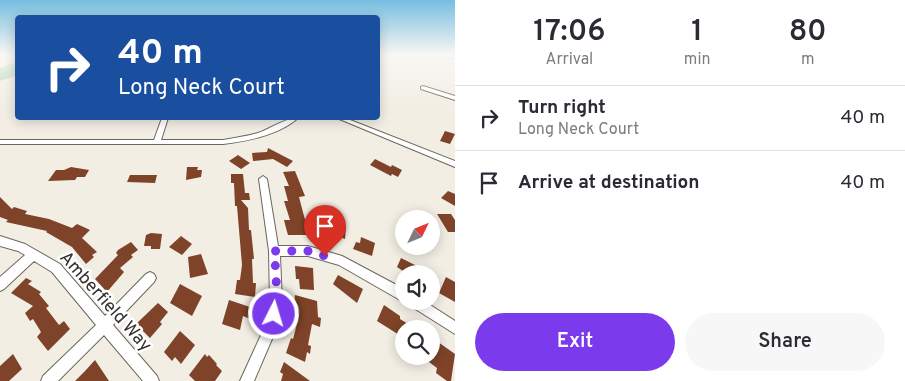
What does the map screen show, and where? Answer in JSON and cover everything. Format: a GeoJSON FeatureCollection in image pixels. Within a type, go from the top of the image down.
{"type":"FeatureCollection","features":[{"type":"Feature","properties":{"kind":"street"},"geometry":{"type":"LineString","coordinates":[[423,88],[455,98]]}},
{"type":"Feature","properties":{"kind":"street"},"geometry":{"type":"LineString","coordinates":[[157,142],[164,120]]}},
{"type":"Feature","properties":{"kind":"street"},"geometry":{"type":"LineString","coordinates":[[0,142],[241,140],[268,133],[291,120]]}},
{"type":"Feature","properties":{"kind":"street"},"geometry":{"type":"LineString","coordinates":[[345,120],[455,164]]}},
{"type":"Feature","properties":{"kind":"street"},"geometry":{"type":"LineString","coordinates":[[247,381],[263,347],[276,302],[274,251],[263,179]]}},
{"type":"Feature","properties":{"kind":"street","name":"Amberfield Way"},"geometry":{"type":"LineString","coordinates":[[0,241],[21,247],[56,268],[152,381]]}},
{"type":"Feature","properties":{"kind":"street"},"geometry":{"type":"LineString","coordinates":[[274,251],[308,251],[342,262],[395,291]]}},
{"type":"Feature","properties":{"kind":"street"},"geometry":{"type":"LineString","coordinates":[[0,285],[33,255]]}},
{"type":"Feature","properties":{"kind":"street"},"geometry":{"type":"LineString","coordinates":[[48,381],[150,278]]}},
{"type":"Feature","properties":{"kind":"street"},"geometry":{"type":"LineString","coordinates":[[427,310],[455,328]]}},
{"type":"Feature","properties":{"kind":"green space"},"geometry":{"type":"Polygon","coordinates":[[[0,73],[15,73],[15,76],[0,81],[0,73]]]}},
{"type":"Feature","properties":{"kind":"building"},"geometry":{"type":"Polygon","coordinates":[[[445,131],[455,134],[450,144],[440,141],[445,131]]]}},
{"type":"Feature","properties":{"kind":"building"},"geometry":{"type":"Polygon","coordinates":[[[268,148],[293,161],[287,167],[273,159],[253,161],[252,153],[267,152],[268,148]]]}},
{"type":"Feature","properties":{"kind":"building"},"geometry":{"type":"Polygon","coordinates":[[[238,155],[250,163],[241,169],[229,161],[238,155]]]}},
{"type":"Feature","properties":{"kind":"building"},"geometry":{"type":"Polygon","coordinates":[[[375,159],[402,170],[398,177],[392,174],[391,176],[370,165],[375,159]]]}},
{"type":"Feature","properties":{"kind":"building"},"geometry":{"type":"Polygon","coordinates":[[[71,167],[89,170],[85,177],[77,177],[75,180],[48,181],[56,170],[64,170],[71,167]]]}},
{"type":"Feature","properties":{"kind":"building"},"geometry":{"type":"Polygon","coordinates":[[[187,167],[198,167],[197,170],[202,170],[201,177],[186,180],[187,167]]]}},
{"type":"Feature","properties":{"kind":"building"},"geometry":{"type":"Polygon","coordinates":[[[295,171],[305,196],[299,197],[309,235],[288,235],[284,220],[290,220],[284,201],[288,201],[284,186],[289,186],[283,172],[295,171]]]}},
{"type":"Feature","properties":{"kind":"building"},"geometry":{"type":"Polygon","coordinates":[[[231,174],[243,174],[245,193],[249,193],[250,200],[241,200],[248,208],[249,230],[251,230],[254,259],[252,259],[253,283],[256,283],[255,297],[235,294],[237,280],[240,280],[242,265],[237,206],[235,206],[234,183],[231,183],[231,174]]]}},
{"type":"Feature","properties":{"kind":"building"},"geometry":{"type":"Polygon","coordinates":[[[130,175],[157,175],[155,183],[127,182],[130,175]]]}},
{"type":"Feature","properties":{"kind":"building"},"geometry":{"type":"Polygon","coordinates":[[[448,191],[455,194],[455,206],[441,198],[448,191]]]}},
{"type":"Feature","properties":{"kind":"building"},"geometry":{"type":"Polygon","coordinates":[[[0,197],[12,209],[14,207],[27,211],[25,214],[49,219],[72,228],[77,224],[90,230],[82,238],[97,252],[92,255],[94,257],[86,264],[72,247],[47,231],[6,222],[8,220],[0,217],[0,197]]]}},
{"type":"Feature","properties":{"kind":"building"},"geometry":{"type":"Polygon","coordinates":[[[440,214],[451,214],[455,220],[455,232],[448,232],[440,219],[440,214]]]}},
{"type":"Feature","properties":{"kind":"building"},"geometry":{"type":"Polygon","coordinates":[[[325,222],[346,226],[345,239],[324,231],[325,222]]]}},
{"type":"Feature","properties":{"kind":"building"},"geometry":{"type":"Polygon","coordinates":[[[151,233],[162,234],[160,249],[151,249],[151,246],[144,246],[146,235],[151,233]]]}},
{"type":"Feature","properties":{"kind":"building"},"geometry":{"type":"Polygon","coordinates":[[[181,236],[192,244],[182,255],[169,247],[181,236]]]}},
{"type":"Feature","properties":{"kind":"building"},"geometry":{"type":"Polygon","coordinates":[[[361,237],[375,243],[372,256],[353,249],[356,242],[360,243],[361,237]]]}},
{"type":"Feature","properties":{"kind":"building"},"geometry":{"type":"Polygon","coordinates":[[[131,242],[138,250],[120,268],[124,272],[107,292],[95,279],[118,255],[116,253],[118,250],[131,242]]]}},
{"type":"Feature","properties":{"kind":"building"},"geometry":{"type":"Polygon","coordinates":[[[201,254],[208,274],[190,278],[188,257],[201,254]]]}},
{"type":"Feature","properties":{"kind":"building"},"geometry":{"type":"Polygon","coordinates":[[[401,258],[415,265],[398,265],[401,258]]]}},
{"type":"Feature","properties":{"kind":"building"},"geometry":{"type":"Polygon","coordinates":[[[295,266],[313,268],[314,290],[300,289],[299,279],[296,279],[295,266]]]}},
{"type":"Feature","properties":{"kind":"building"},"geometry":{"type":"Polygon","coordinates":[[[338,275],[363,289],[357,303],[333,284],[338,275]]]}},
{"type":"Feature","properties":{"kind":"building"},"geometry":{"type":"Polygon","coordinates":[[[446,277],[455,282],[455,302],[440,294],[446,277]]]}},
{"type":"Feature","properties":{"kind":"building"},"geometry":{"type":"Polygon","coordinates":[[[26,278],[32,281],[28,284],[41,292],[39,294],[49,306],[46,308],[59,325],[64,321],[70,329],[48,351],[37,337],[41,332],[33,319],[30,321],[25,313],[33,306],[11,293],[26,278]]]}},
{"type":"Feature","properties":{"kind":"building"},"geometry":{"type":"Polygon","coordinates":[[[180,284],[202,296],[192,316],[170,303],[180,284]]]}},
{"type":"Feature","properties":{"kind":"building"},"geometry":{"type":"Polygon","coordinates":[[[295,295],[317,301],[318,317],[321,318],[320,327],[312,324],[308,345],[311,346],[310,354],[307,352],[305,362],[286,353],[291,338],[293,339],[298,320],[297,306],[294,305],[295,295]]]}},
{"type":"Feature","properties":{"kind":"building"},"geometry":{"type":"Polygon","coordinates":[[[229,300],[253,308],[250,319],[243,316],[240,330],[222,324],[229,300]]]}},
{"type":"Feature","properties":{"kind":"building"},"geometry":{"type":"Polygon","coordinates":[[[158,303],[168,312],[160,322],[162,324],[150,338],[136,324],[158,303]]]}},
{"type":"Feature","properties":{"kind":"building"},"geometry":{"type":"Polygon","coordinates":[[[384,305],[400,316],[402,320],[395,320],[395,332],[377,321],[384,305]]]}},
{"type":"Feature","properties":{"kind":"building"},"geometry":{"type":"Polygon","coordinates":[[[180,331],[195,345],[181,364],[175,357],[172,361],[164,352],[180,331]]]}},
{"type":"Feature","properties":{"kind":"building"},"geometry":{"type":"Polygon","coordinates":[[[440,343],[455,354],[451,381],[447,381],[436,373],[437,368],[433,365],[440,365],[440,343]]]}},
{"type":"Feature","properties":{"kind":"building"},"geometry":{"type":"Polygon","coordinates":[[[13,354],[22,369],[9,381],[0,381],[0,366],[13,354]]]}},
{"type":"Feature","properties":{"kind":"building"},"geometry":{"type":"Polygon","coordinates":[[[205,354],[207,357],[209,355],[222,371],[215,381],[195,381],[189,375],[205,354]]]}},
{"type":"Feature","properties":{"kind":"building"},"geometry":{"type":"Polygon","coordinates":[[[95,360],[109,381],[75,381],[85,371],[95,360]]]}},
{"type":"Feature","properties":{"kind":"building"},"geometry":{"type":"Polygon","coordinates":[[[284,362],[310,381],[281,381],[283,374],[280,372],[284,362]]]}},
{"type":"Feature","properties":{"kind":"route"},"geometry":{"type":"LineString","coordinates":[[274,314],[276,302],[274,251],[308,251],[325,256]]}}]}
